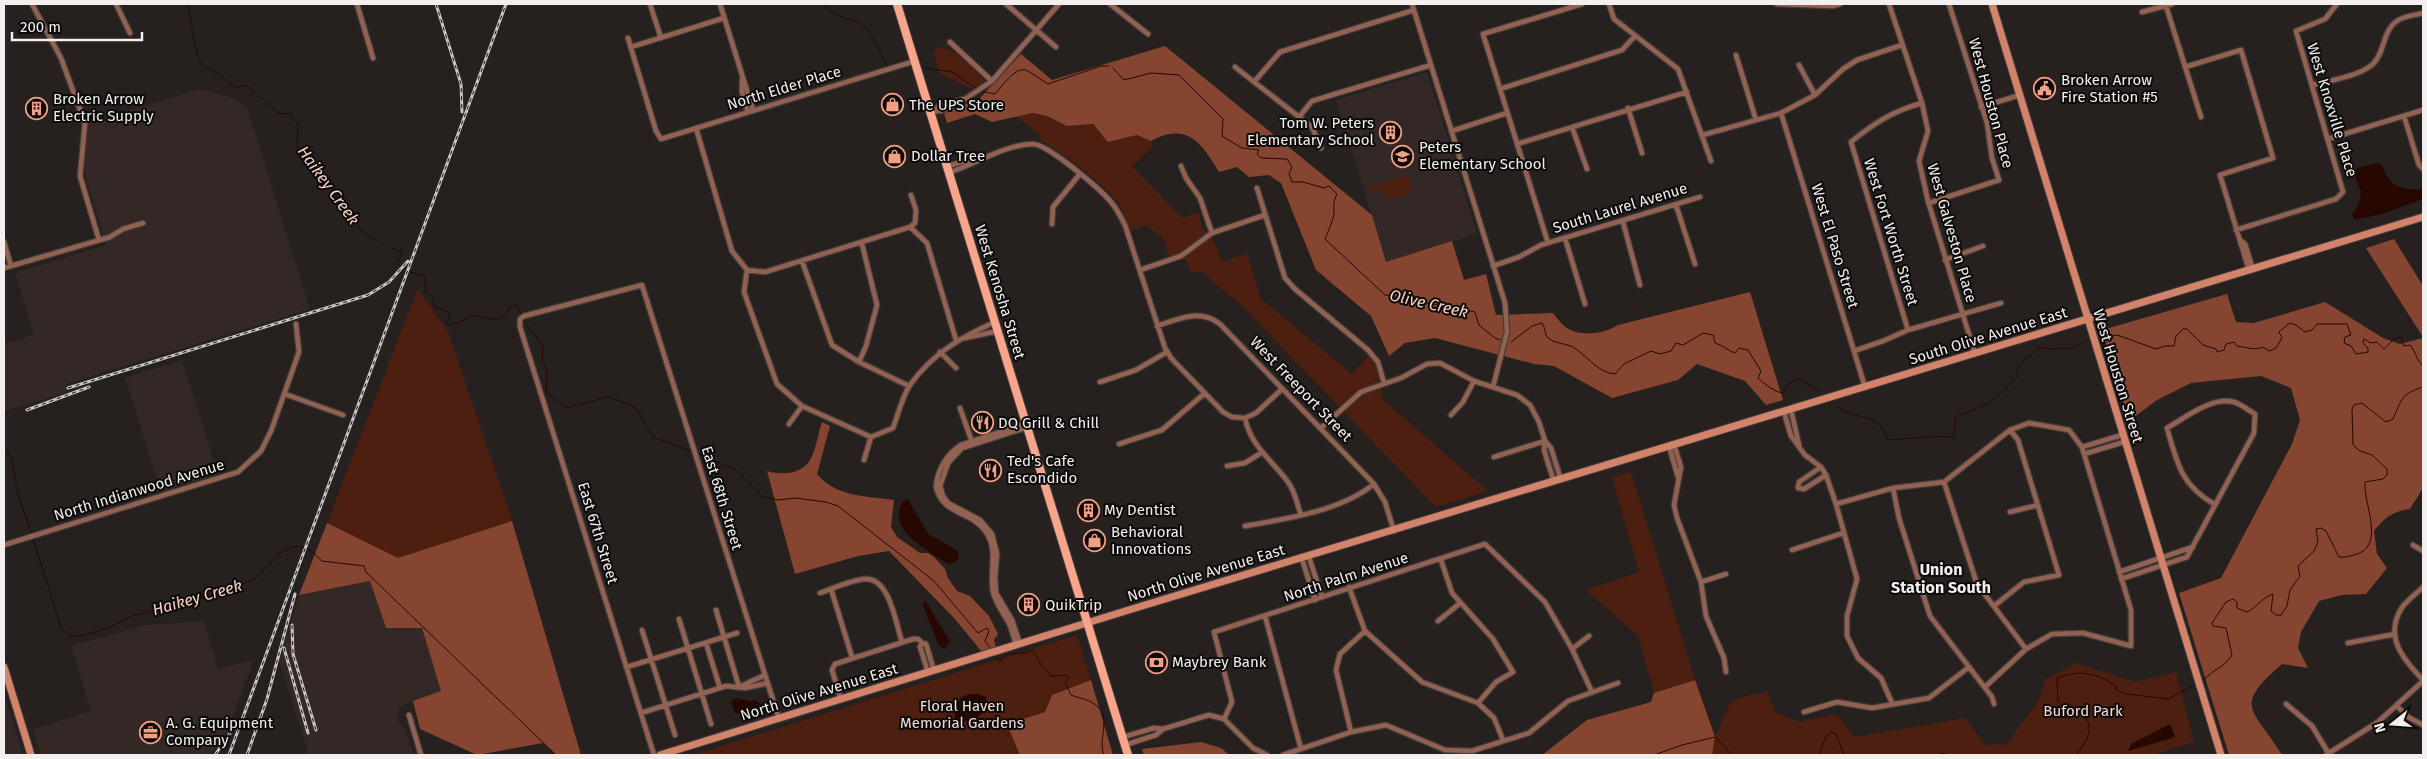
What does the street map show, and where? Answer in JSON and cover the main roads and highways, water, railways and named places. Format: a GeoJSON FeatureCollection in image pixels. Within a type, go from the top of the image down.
{"type":"FeatureCollection","features":[{"type":"Feature","properties":{"kind":"main road","name":"West Kenosha Street"},"geometry":{"type":"LineString","coordinates":[[897,4],[1128,755]]}},
{"type":"Feature","properties":{"kind":"waterway","name":"Haikey Creek"},"geometry":{"type":"LineString","coordinates":[[187,4],[196,50],[202,64],[219,74],[232,86],[247,85],[278,113],[290,114],[298,124],[297,146],[322,175],[362,231],[377,241]]}},
{"type":"Feature","properties":{"kind":"waterway","name":"Olive Creek"},"geometry":{"type":"LineString","coordinates":[[823,4],[835,14],[857,22],[867,29],[886,65]]}},
{"type":"Feature","properties":{"kind":"waterway","name":"Olive Creek"},"geometry":{"type":"LineString","coordinates":[[980,91],[995,94],[1014,73],[1023,70],[1028,71],[1048,84],[1101,66],[1109,66]]}},
{"type":"Feature","properties":{"kind":"waterway","name":"Olive Creek"},"geometry":{"type":"LineString","coordinates":[[926,68],[952,72],[977,89]]}},
{"type":"Feature","properties":{"kind":"waterway","name":"Olive Creek"},"geometry":{"type":"LineString","coordinates":[[1113,68],[1124,80],[1151,73],[1179,75],[1223,119],[1222,136],[1242,148],[1259,150],[1257,154],[1261,158],[1287,159],[1292,167],[1289,174],[1292,182],[1303,182],[1324,188],[1329,186],[1337,194],[1334,201],[1333,218],[1325,239],[1385,295],[1475,312],[1479,325],[1500,340]]}},
{"type":"Feature","properties":{"kind":"waterway","name":"Haikey Creek"},"geometry":{"type":"LineString","coordinates":[[392,248],[403,252],[397,263],[399,266]]}},
{"type":"Feature","properties":{"kind":"waterway","name":"Haikey Creek"},"geometry":{"type":"LineString","coordinates":[[410,272],[425,276],[426,292],[433,297],[435,307],[450,313],[449,319],[446,321],[448,325],[468,319],[470,315],[497,319],[506,314],[509,308],[516,305],[521,314]]}},
{"type":"Feature","properties":{"kind":"waterway"},"geometry":{"type":"LineString","coordinates":[[523,320],[543,345],[542,360],[547,371],[546,392],[567,408],[608,397],[629,404],[636,408],[653,437],[693,452]]}},
{"type":"Feature","properties":{"kind":"waterway","name":"Olive Creek"},"geometry":{"type":"LineString","coordinates":[[1511,342],[1532,326],[1542,323],[1547,337],[1573,347],[1597,367],[1608,373],[1615,374],[1624,364],[1651,351],[1660,354],[1671,351],[1676,343],[1683,345],[1703,333],[1713,335],[1715,343],[1732,352],[1735,353],[1739,348],[1748,350],[1761,371],[1758,378],[1774,390],[1784,393],[1788,384],[1799,379],[1820,391]]}},
{"type":"Feature","properties":{"kind":"waterway","name":"Olive Creek"},"geometry":{"type":"LineString","coordinates":[[2100,338],[2117,335],[2156,349],[2174,346],[2176,336],[2183,329],[2187,329],[2203,345],[2216,349],[2217,352],[2224,350],[2226,344],[2234,342],[2237,346],[2253,349],[2263,347],[2269,351],[2276,348],[2282,338],[2279,332],[2290,323],[2305,332],[2312,330],[2317,324],[2347,324],[2351,335],[2345,337],[2344,343],[2351,346],[2356,354],[2368,352],[2368,348],[2363,343],[2364,339],[2371,343],[2377,342],[2384,349],[2394,339],[2401,337],[2404,346],[2410,345],[2423,366]]}},
{"type":"Feature","properties":{"kind":"waterway","name":"Olive Creek"},"geometry":{"type":"LineString","coordinates":[[1837,407],[1853,415],[1873,420],[1884,430],[1888,440],[1954,437],[1955,417],[1988,404],[2017,378],[2018,368],[2025,358],[2031,356],[2037,348],[2073,348],[2086,342]]}},
{"type":"Feature","properties":{"kind":"waterway","name":"Haikey Creek"},"geometry":{"type":"LineString","coordinates":[[2204,680],[2232,655],[2226,628],[2213,626],[2212,623],[2226,602],[2233,599],[2237,602],[2237,608],[2247,612],[2273,594],[2271,611],[2276,615],[2281,615],[2287,606],[2290,590],[2300,576],[2298,566],[2314,551],[2318,542],[2316,529],[2321,528],[2326,531],[2339,557],[2354,555],[2364,550],[2369,543],[2371,534],[2365,482],[2383,479],[2387,475],[2387,469],[2372,455],[2360,451],[2353,445],[2352,409],[2354,405],[2362,403],[2386,422],[2393,419],[2406,395],[2423,387]]}},
{"type":"Feature","properties":{"kind":"waterway","name":"Haikey Creek"},"geometry":{"type":"LineString","coordinates":[[4,446],[12,462],[18,494],[32,535]]}},
{"type":"Feature","properties":{"kind":"waterway"},"geometry":{"type":"LineString","coordinates":[[699,454],[736,470],[762,496],[778,500],[795,498],[826,502],[838,506],[934,581],[978,633],[987,628],[989,631],[985,641],[991,649]]}},
{"type":"Feature","properties":{"kind":"waterway","name":"Haikey Creek"},"geometry":{"type":"LineString","coordinates":[[33,539],[61,627],[69,636],[81,636],[108,628],[132,616],[172,607],[186,599],[210,596],[253,580],[279,554],[292,547],[299,546],[310,550],[322,561],[364,566],[366,572],[556,755]]}},
{"type":"Feature","properties":{"kind":"waterway"},"geometry":{"type":"LineString","coordinates":[[993,656],[1000,661],[1007,654],[1026,653],[1033,650],[1039,662],[1051,676],[1067,675],[1069,678],[1065,682],[1071,695],[1091,702],[1101,711],[1104,723],[1102,743],[1104,755]]}},
{"type":"Feature","properties":{"kind":"waterway","name":"Haikey Creek"},"geometry":{"type":"LineString","coordinates":[[2075,755],[2086,741],[2089,731],[2088,721],[2078,711],[2064,708],[2058,701],[2057,678],[2080,673],[2095,675],[2110,682],[2116,687],[2115,689],[2126,694],[2168,699],[2194,685]]}},
{"type":"Feature","properties":{"kind":"waterway"},"geometry":{"type":"LineString","coordinates":[[1819,755],[1826,736],[1831,732],[1836,734],[1844,755]]}},
{"type":"Feature","properties":{"kind":"waterway"},"geometry":{"type":"LineString","coordinates":[[1654,755],[1682,745],[1715,737],[1732,755]]}},
{"type":"Feature","properties":{"kind":"waterway"},"geometry":{"type":"LineString","coordinates":[[1937,755],[1943,753],[1948,755]]}},
{"type":"Feature","properties":{"kind":"railway"},"geometry":{"type":"LineString","coordinates":[[436,4],[461,84],[462,112]]}},
{"type":"Feature","properties":{"kind":"railway"},"geometry":{"type":"LineString","coordinates":[[229,755],[506,4]]}},
{"type":"Feature","properties":{"kind":"railway"},"geometry":{"type":"LineString","coordinates":[[68,388],[368,295],[389,282],[408,261]]}},
{"type":"Feature","properties":{"kind":"railway"},"geometry":{"type":"LineString","coordinates":[[27,410],[89,387]]}},
{"type":"Feature","properties":{"kind":"railway"},"geometry":{"type":"LineString","coordinates":[[247,755],[267,699],[295,594]]}},
{"type":"Feature","properties":{"kind":"railway"},"geometry":{"type":"LineString","coordinates":[[292,625],[293,654],[316,730]]}},
{"type":"Feature","properties":{"kind":"railway"},"geometry":{"type":"LineString","coordinates":[[284,648],[308,733]]}},
{"type":"Feature","properties":{"kind":"railway"},"geometry":{"type":"LineString","coordinates":[[215,755],[232,730]]}},
{"type":"Feature","properties":{"kind":"place","name":"Broken Arrow Fire Station #5"},"geometry":{"type":"Point","coordinates":[2045,89]}},
{"type":"Feature","properties":{"kind":"place","name":"The UPS Store"},"geometry":{"type":"Point","coordinates":[893,105]}},
{"type":"Feature","properties":{"kind":"place","name":"Broken Arrow Electric Supply"},"geometry":{"type":"Point","coordinates":[37,108]}},
{"type":"Feature","properties":{"kind":"place","name":"Tom W. Peters Elementary School"},"geometry":{"type":"Point","coordinates":[1390,132]}},
{"type":"Feature","properties":{"kind":"place","name":"Dollar Tree"},"geometry":{"type":"Point","coordinates":[895,156]}},
{"type":"Feature","properties":{"kind":"place","name":"Peters Elementary School"},"geometry":{"type":"Point","coordinates":[1403,156]}},
{"type":"Feature","properties":{"kind":"place","name":"DQ Grill & Chill"},"geometry":{"type":"Point","coordinates":[982,423]}},
{"type":"Feature","properties":{"kind":"place","name":"Ted's Cafe Escondido"},"geometry":{"type":"Point","coordinates":[991,470]}},
{"type":"Feature","properties":{"kind":"place","name":"My Dentist"},"geometry":{"type":"Point","coordinates":[1088,510]}},
{"type":"Feature","properties":{"kind":"place","name":"Behavioral Innovations"},"geometry":{"type":"Point","coordinates":[1095,541]}},
{"type":"Feature","properties":{"kind":"place","name":"QuikTrip"},"geometry":{"type":"Point","coordinates":[1029,605]}},
{"type":"Feature","properties":{"kind":"place","name":"Maybrey Bank"},"geometry":{"type":"Point","coordinates":[1156,662]}},
{"type":"Feature","properties":{"kind":"place","name":"A. G. Equipment Company"},"geometry":{"type":"Point","coordinates":[150,732]}},
{"type":"Feature","properties":{"kind":"district","name":"Union Station South"},"geometry":{"type":"Point","coordinates":[1941,578]}},
{"type":"Feature","properties":{"kind":"park label","name":"Buford Park"},"geometry":{"type":"Point","coordinates":[2083,711]}},
{"type":"Feature","properties":{"kind":"park label","name":"Floral Haven Memorial Gardens"},"geometry":{"type":"Point","coordinates":[962,714]}}]}
